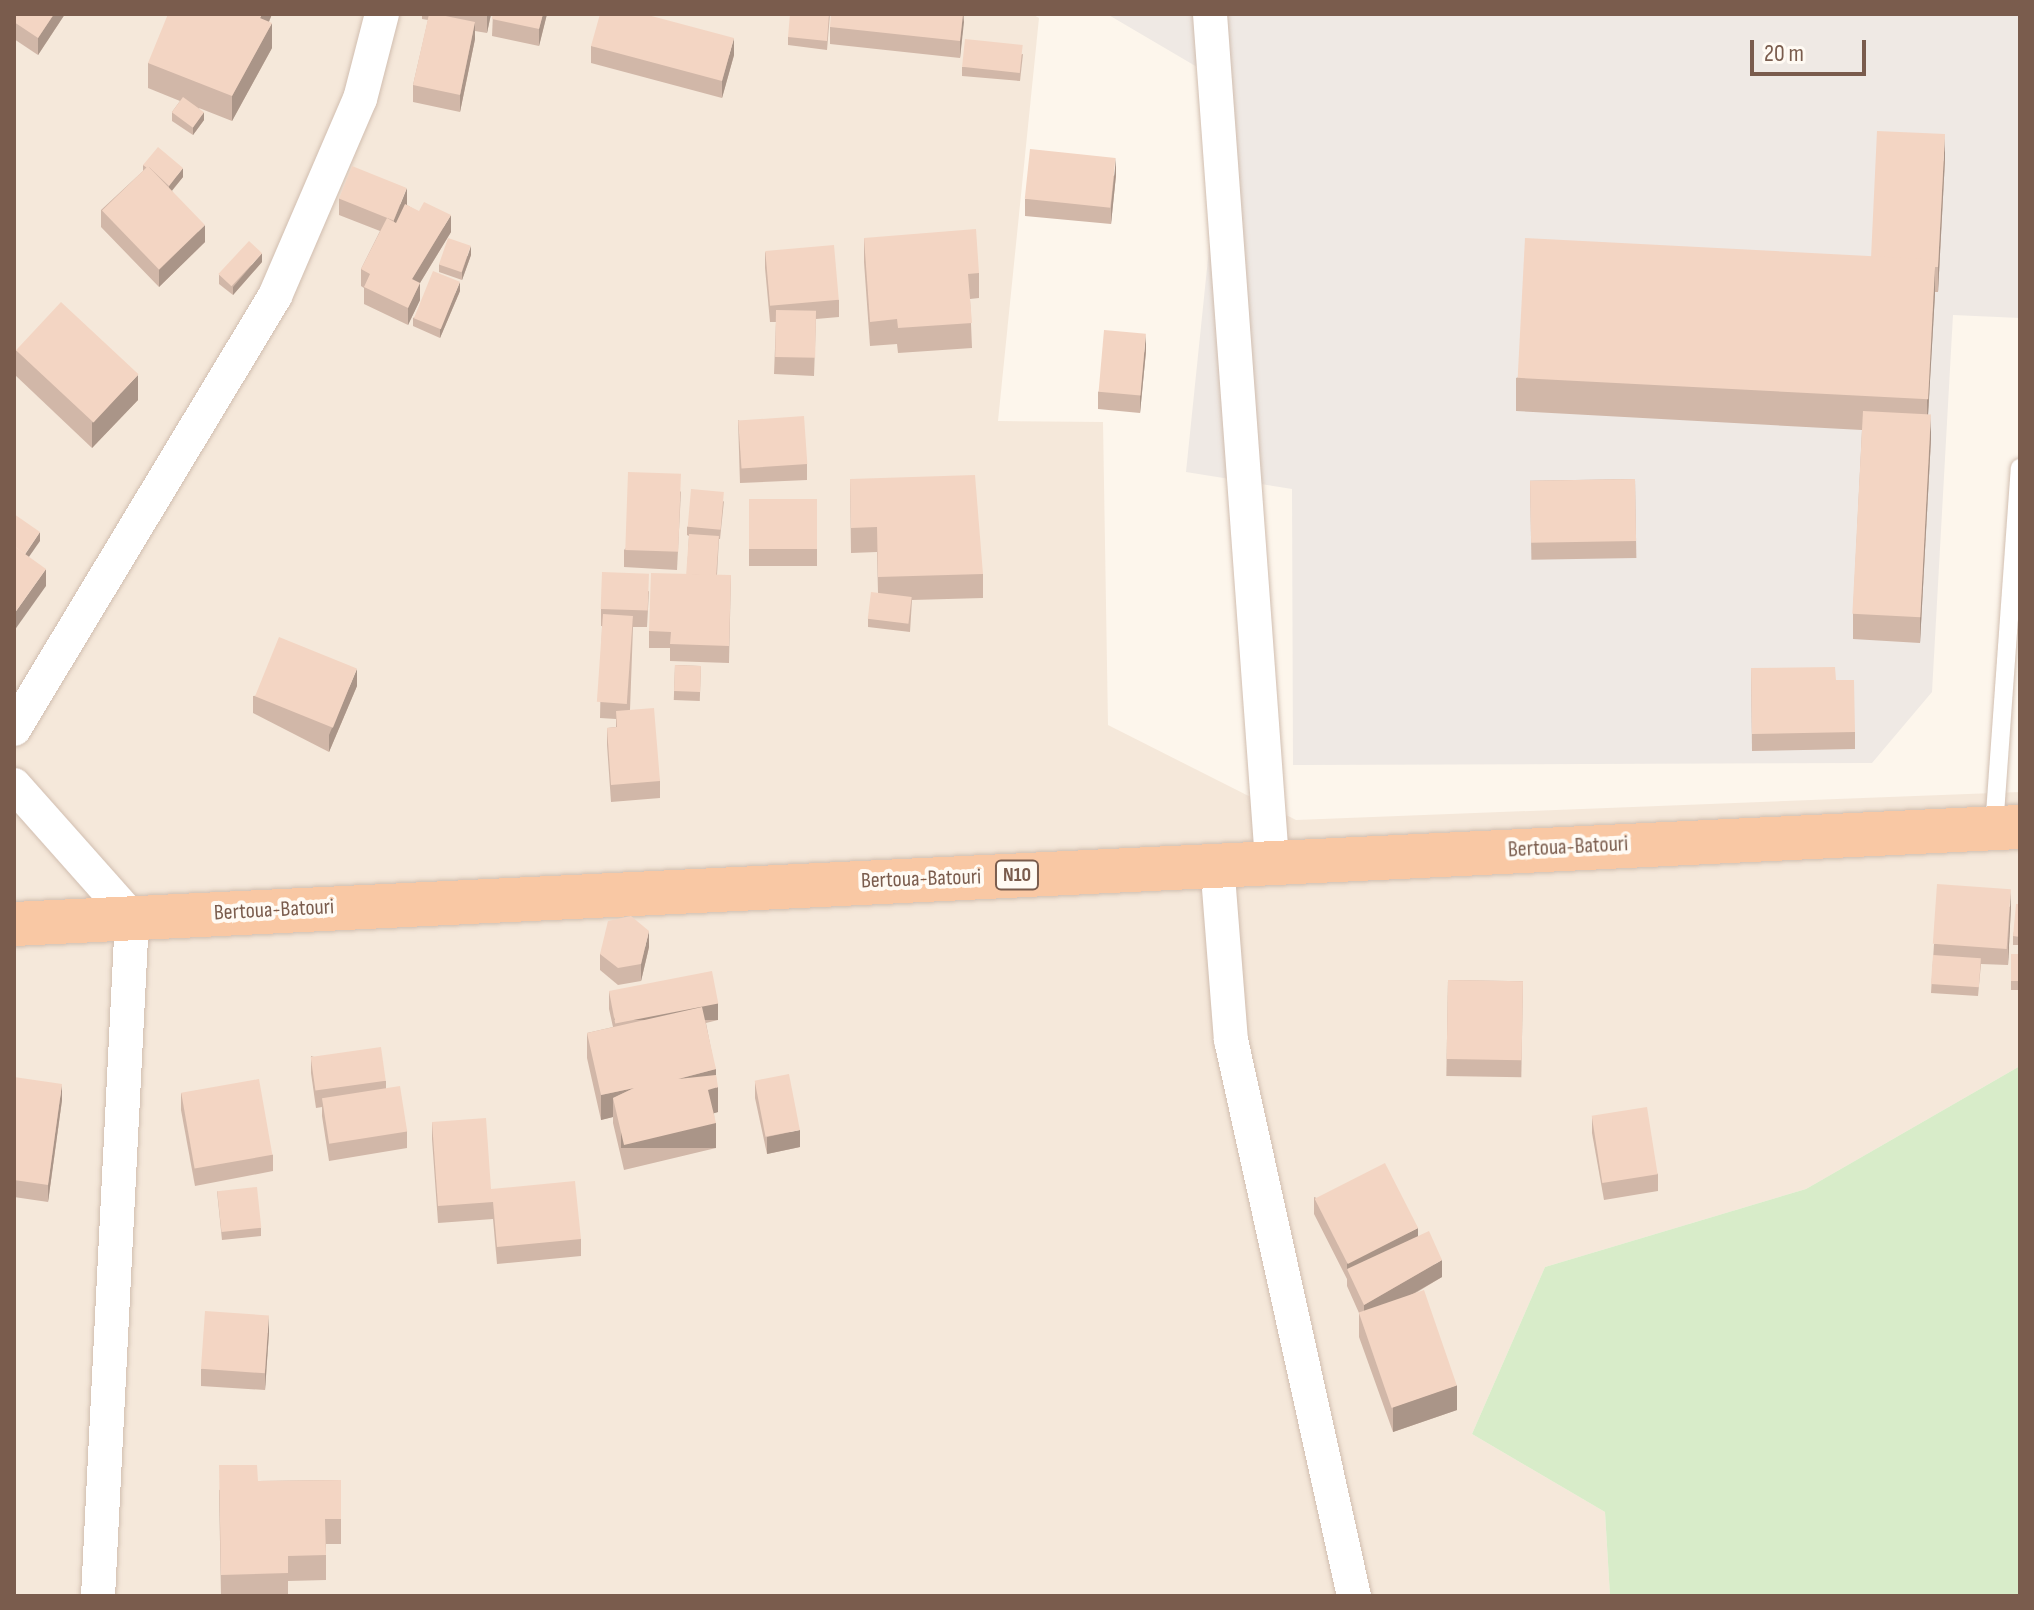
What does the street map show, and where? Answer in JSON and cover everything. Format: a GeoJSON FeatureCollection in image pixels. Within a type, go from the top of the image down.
{"type":"FeatureCollection","features":[{"type":"Feature","properties":{"kind":"highway","name":"Bertoua-Batouri"},"geometry":{"type":"LineString","coordinates":[[14,924],[1272,860],[2007,828]]}},
{"type":"Feature","properties":{"kind":"street"},"geometry":{"type":"LineString","coordinates":[[14,729],[275,296],[355,113],[382,14]]}},
{"type":"Feature","properties":{"kind":"street"},"geometry":{"type":"LineString","coordinates":[[1210,14],[1272,860]]}},
{"type":"Feature","properties":{"kind":"street"},"geometry":{"type":"LineString","coordinates":[[14,785],[132,918],[98,1596]]}},
{"type":"Feature","properties":{"kind":"street"},"geometry":{"type":"LineString","coordinates":[[1217,863],[1231,1040],[1354,1596]]}},
{"type":"Feature","properties":{"kind":"lane"},"geometry":{"type":"LineString","coordinates":[[2007,828],[2020,468]]}},
{"type":"Feature","properties":{"kind":"shaded area"},"geometry":{"type":"Polygon","coordinates":[[[14,14],[1032,14],[1039,18],[998,421],[1103,422],[1108,725],[1296,820],[2020,792],[2020,1066],[1806,1189],[1545,1267],[1472,1434],[1605,1512],[1610,1596],[14,1596],[14,14]]]}},
{"type":"Feature","properties":{"kind":"shaded area"},"geometry":{"type":"Polygon","coordinates":[[[1107,14],[2020,14],[2020,318],[1953,315],[1932,692],[1872,763],[1293,765],[1292,489],[1186,472],[1226,84],[1107,14]]]}},
{"type":"Feature","properties":{"kind":"green space"},"geometry":{"type":"Polygon","coordinates":[[[2020,1066],[2020,1596],[1610,1596],[1605,1512],[1472,1434],[1545,1267],[1806,1189],[2020,1066]]]}},
{"type":"Feature","properties":{"kind":"building"},"geometry":{"type":"Polygon","coordinates":[[[14,14],[54,14],[38,38],[14,22],[14,14]]]}},
{"type":"Feature","properties":{"kind":"building"},"geometry":{"type":"Polygon","coordinates":[[[168,14],[262,14],[260,18],[272,23],[232,96],[148,63],[168,14]]]}},
{"type":"Feature","properties":{"kind":"building"},"geometry":{"type":"Polygon","coordinates":[[[429,14],[475,22],[460,95],[413,85],[429,14]]]}},
{"type":"Feature","properties":{"kind":"building"},"geometry":{"type":"Polygon","coordinates":[[[493,14],[543,14],[539,29],[492,19],[493,14]]]}},
{"type":"Feature","properties":{"kind":"building"},"geometry":{"type":"Polygon","coordinates":[[[600,14],[644,14],[734,38],[722,81],[591,46],[600,14]]]}},
{"type":"Feature","properties":{"kind":"building"},"geometry":{"type":"Polygon","coordinates":[[[790,14],[829,14],[827,41],[788,37],[790,14]]]}},
{"type":"Feature","properties":{"kind":"building"},"geometry":{"type":"Polygon","coordinates":[[[831,14],[963,14],[960,41],[830,27],[831,14]]]}},
{"type":"Feature","properties":{"kind":"building"},"geometry":{"type":"Polygon","coordinates":[[[965,39],[1023,45],[1020,73],[962,67],[965,39]]]}},
{"type":"Feature","properties":{"kind":"building"},"geometry":{"type":"Polygon","coordinates":[[[183,97],[204,112],[193,128],[172,112],[183,97]]]}},
{"type":"Feature","properties":{"kind":"building"},"geometry":{"type":"Polygon","coordinates":[[[1877,131],[1945,134],[1938,267],[1935,267],[1935,262],[1871,258],[1877,131]]]}},
{"type":"Feature","properties":{"kind":"building"},"geometry":{"type":"Polygon","coordinates":[[[158,147],[183,168],[169,186],[143,165],[158,147]]]}},
{"type":"Feature","properties":{"kind":"building"},"geometry":{"type":"Polygon","coordinates":[[[1030,149],[1116,158],[1110,208],[1025,199],[1030,149]]]}},
{"type":"Feature","properties":{"kind":"building"},"geometry":{"type":"Polygon","coordinates":[[[148,166],[205,225],[159,269],[102,210],[148,166]]]}},
{"type":"Feature","properties":{"kind":"building"},"geometry":{"type":"Polygon","coordinates":[[[352,166],[407,188],[394,221],[339,198],[352,166]]]}},
{"type":"Feature","properties":{"kind":"building"},"geometry":{"type":"Polygon","coordinates":[[[424,202],[451,215],[412,279],[420,283],[408,308],[364,287],[370,274],[361,269],[387,218],[396,223],[405,204],[419,211],[424,202]]]}},
{"type":"Feature","properties":{"kind":"building"},"geometry":{"type":"Polygon","coordinates":[[[976,229],[979,273],[968,274],[972,323],[898,328],[897,319],[870,322],[864,238],[976,229]]]}},
{"type":"Feature","properties":{"kind":"building"},"geometry":{"type":"Polygon","coordinates":[[[448,238],[471,246],[462,272],[439,264],[448,238]]]}},
{"type":"Feature","properties":{"kind":"building"},"geometry":{"type":"Polygon","coordinates":[[[1525,238],[1935,260],[1928,399],[1518,378],[1525,238]]]}},
{"type":"Feature","properties":{"kind":"building"},"geometry":{"type":"Polygon","coordinates":[[[249,241],[262,253],[231,286],[218,274],[249,241]]]}},
{"type":"Feature","properties":{"kind":"building"},"geometry":{"type":"Polygon","coordinates":[[[834,245],[839,300],[770,306],[765,251],[834,245]]]}},
{"type":"Feature","properties":{"kind":"building"},"geometry":{"type":"Polygon","coordinates":[[[433,271],[460,282],[441,329],[414,318],[433,271]]]}},
{"type":"Feature","properties":{"kind":"building"},"geometry":{"type":"Polygon","coordinates":[[[61,302],[139,374],[94,423],[16,350],[61,302]]]}},
{"type":"Feature","properties":{"kind":"building"},"geometry":{"type":"Polygon","coordinates":[[[776,310],[816,311],[815,358],[775,357],[776,310]]]}},
{"type":"Feature","properties":{"kind":"building"},"geometry":{"type":"Polygon","coordinates":[[[1104,330],[1146,334],[1140,395],[1099,392],[1104,330]]]}},
{"type":"Feature","properties":{"kind":"building"},"geometry":{"type":"Polygon","coordinates":[[[1863,411],[1931,415],[1920,617],[1852,614],[1863,411]]]}},
{"type":"Feature","properties":{"kind":"building"},"geometry":{"type":"Polygon","coordinates":[[[804,416],[807,464],[742,468],[738,421],[804,416]]]}},
{"type":"Feature","properties":{"kind":"building"},"geometry":{"type":"Polygon","coordinates":[[[628,472],[681,474],[678,552],[625,550],[628,472]]]}},
{"type":"Feature","properties":{"kind":"building"},"geometry":{"type":"Polygon","coordinates":[[[975,475],[983,574],[878,577],[877,527],[851,528],[850,479],[975,475]]]}},
{"type":"Feature","properties":{"kind":"building"},"geometry":{"type":"Polygon","coordinates":[[[1635,479],[1636,541],[1531,543],[1530,481],[1635,479]]]}},
{"type":"Feature","properties":{"kind":"building"},"geometry":{"type":"Polygon","coordinates":[[[691,489],[724,492],[721,530],[688,527],[691,489]]]}},
{"type":"Feature","properties":{"kind":"building"},"geometry":{"type":"Polygon","coordinates":[[[749,499],[817,499],[817,549],[749,549],[749,499]]]}},
{"type":"Feature","properties":{"kind":"building"},"geometry":{"type":"Polygon","coordinates":[[[14,514],[40,532],[25,554],[14,546],[14,514]]]}},
{"type":"Feature","properties":{"kind":"building"},"geometry":{"type":"Polygon","coordinates":[[[689,534],[719,536],[716,576],[686,574],[689,534]]]}},
{"type":"Feature","properties":{"kind":"building"},"geometry":{"type":"Polygon","coordinates":[[[14,546],[46,569],[14,614],[14,546]]]}},
{"type":"Feature","properties":{"kind":"building"},"geometry":{"type":"Polygon","coordinates":[[[602,572],[649,574],[648,611],[601,609],[602,572]]]}},
{"type":"Feature","properties":{"kind":"building"},"geometry":{"type":"Polygon","coordinates":[[[651,573],[731,575],[729,646],[670,644],[671,632],[649,631],[651,573]]]}},
{"type":"Feature","properties":{"kind":"building"},"geometry":{"type":"Polygon","coordinates":[[[871,592],[912,597],[908,624],[868,619],[871,592]]]}},
{"type":"Feature","properties":{"kind":"building"},"geometry":{"type":"Polygon","coordinates":[[[603,614],[633,616],[627,704],[597,702],[603,614]]]}},
{"type":"Feature","properties":{"kind":"building"},"geometry":{"type":"Polygon","coordinates":[[[279,637],[357,668],[333,728],[255,696],[279,637]]]}},
{"type":"Feature","properties":{"kind":"building"},"geometry":{"type":"Polygon","coordinates":[[[675,665],[701,666],[700,692],[674,691],[675,665]]]}},
{"type":"Feature","properties":{"kind":"building"},"geometry":{"type":"Polygon","coordinates":[[[1835,667],[1836,680],[1854,680],[1855,732],[1752,734],[1751,668],[1835,667]]]}},
{"type":"Feature","properties":{"kind":"building"},"geometry":{"type":"Polygon","coordinates":[[[654,708],[660,781],[611,785],[607,728],[617,727],[616,711],[654,708]]]}},
{"type":"Feature","properties":{"kind":"building"},"geometry":{"type":"Polygon","coordinates":[[[1937,884],[2011,889],[2007,949],[1933,944],[1937,884]]]}},
{"type":"Feature","properties":{"kind":"building"},"geometry":{"type":"Polygon","coordinates":[[[2016,904],[2020,904],[2020,937],[2013,936],[2016,904]]]}},
{"type":"Feature","properties":{"kind":"building"},"geometry":{"type":"Polygon","coordinates":[[[631,916],[649,931],[641,964],[618,968],[600,954],[608,921],[631,916]]]}},
{"type":"Feature","properties":{"kind":"building"},"geometry":{"type":"Polygon","coordinates":[[[2011,954],[2020,954],[2020,981],[2011,981],[2011,954]]]}},
{"type":"Feature","properties":{"kind":"building"},"geometry":{"type":"Polygon","coordinates":[[[1933,955],[1981,958],[1979,987],[1931,984],[1933,955]]]}},
{"type":"Feature","properties":{"kind":"building"},"geometry":{"type":"Polygon","coordinates":[[[712,971],[718,1003],[615,1023],[609,991],[712,971]]]}},
{"type":"Feature","properties":{"kind":"building"},"geometry":{"type":"Polygon","coordinates":[[[1448,980],[1523,981],[1522,1060],[1447,1059],[1448,980]]]}},
{"type":"Feature","properties":{"kind":"building"},"geometry":{"type":"Polygon","coordinates":[[[702,1007],[716,1069],[678,1079],[716,1075],[718,1087],[708,1090],[716,1123],[624,1145],[613,1098],[634,1088],[601,1095],[587,1033],[702,1007]]]}},
{"type":"Feature","properties":{"kind":"building"},"geometry":{"type":"Polygon","coordinates":[[[381,1047],[386,1081],[315,1091],[311,1057],[381,1047]]]}},
{"type":"Feature","properties":{"kind":"building"},"geometry":{"type":"Polygon","coordinates":[[[789,1074],[800,1130],[766,1137],[755,1081],[789,1074]]]}},
{"type":"Feature","properties":{"kind":"building"},"geometry":{"type":"Polygon","coordinates":[[[14,1077],[62,1084],[48,1185],[14,1180],[14,1077]]]}},
{"type":"Feature","properties":{"kind":"building"},"geometry":{"type":"Polygon","coordinates":[[[259,1079],[272,1155],[195,1169],[181,1093],[259,1079]]]}},
{"type":"Feature","properties":{"kind":"building"},"geometry":{"type":"Polygon","coordinates":[[[400,1086],[407,1131],[329,1144],[322,1098],[400,1086]]]}},
{"type":"Feature","properties":{"kind":"building"},"geometry":{"type":"Polygon","coordinates":[[[1647,1107],[1658,1174],[1602,1183],[1592,1116],[1647,1107]]]}},
{"type":"Feature","properties":{"kind":"building"},"geometry":{"type":"Polygon","coordinates":[[[486,1118],[491,1189],[575,1181],[581,1239],[497,1247],[493,1202],[438,1206],[432,1122],[486,1118]]]}},
{"type":"Feature","properties":{"kind":"building"},"geometry":{"type":"Polygon","coordinates":[[[1385,1163],[1418,1228],[1348,1264],[1315,1199],[1385,1163]]]}},
{"type":"Feature","properties":{"kind":"building"},"geometry":{"type":"Polygon","coordinates":[[[257,1187],[261,1228],[222,1232],[217,1191],[257,1187]]]}},
{"type":"Feature","properties":{"kind":"building"},"geometry":{"type":"Polygon","coordinates":[[[1429,1231],[1442,1260],[1364,1305],[1347,1269],[1429,1231]]]}},
{"type":"Feature","properties":{"kind":"building"},"geometry":{"type":"Polygon","coordinates":[[[1424,1290],[1457,1385],[1392,1408],[1359,1312],[1424,1290]]]}},
{"type":"Feature","properties":{"kind":"building"},"geometry":{"type":"Polygon","coordinates":[[[205,1311],[269,1315],[265,1373],[201,1369],[205,1311]]]}},
{"type":"Feature","properties":{"kind":"building"},"geometry":{"type":"Polygon","coordinates":[[[219,1465],[257,1465],[258,1481],[341,1480],[341,1519],[325,1519],[326,1555],[288,1556],[288,1573],[221,1575],[219,1465]]]}}]}
